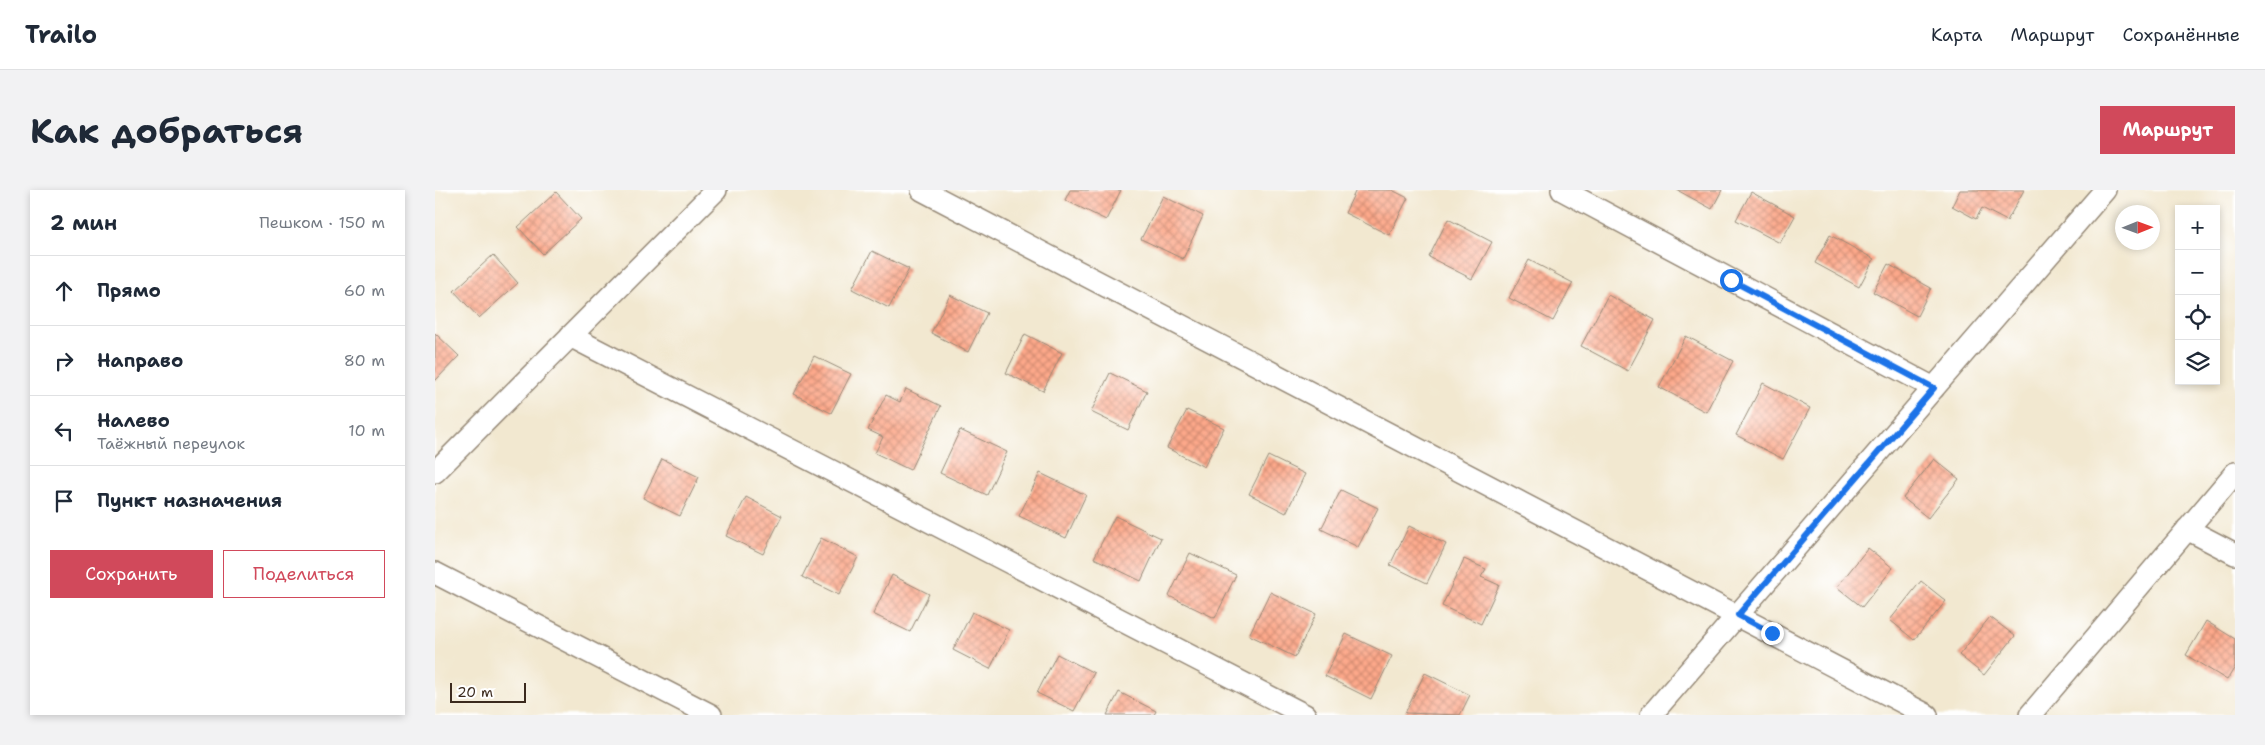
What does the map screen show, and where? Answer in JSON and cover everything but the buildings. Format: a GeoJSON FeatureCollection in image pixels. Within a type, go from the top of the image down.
{"type":"FeatureCollection","features":[{"type":"Feature","properties":{"kind":"street"},"geometry":{"type":"LineString","coordinates":[[435,472],[716,190]]}},
{"type":"Feature","properties":{"kind":"street"},"geometry":{"type":"LineString","coordinates":[[923,190],[1927,715]]}},
{"type":"Feature","properties":{"kind":"street"},"geometry":{"type":"LineString","coordinates":[[1562,190],[1934,388]]}},
{"type":"Feature","properties":{"kind":"street"},"geometry":{"type":"LineString","coordinates":[[1651,715],[2105,190]]}},
{"type":"Feature","properties":{"kind":"street"},"geometry":{"type":"LineString","coordinates":[[570,336],[1305,715]]}},
{"type":"Feature","properties":{"kind":"street"},"geometry":{"type":"LineString","coordinates":[[2030,715],[2235,473]]}},
{"type":"Feature","properties":{"kind":"street"},"geometry":{"type":"LineString","coordinates":[[2187,529],[2235,554]]}},
{"type":"Feature","properties":{"kind":"street"},"geometry":{"type":"LineString","coordinates":[[435,573],[711,715]]}},
{"type":"Feature","properties":{"kind":"route"},"geometry":{"type":"LineString","coordinates":[[1731,280],[1934,388],[1738,615],[1772,633]]}}]}
